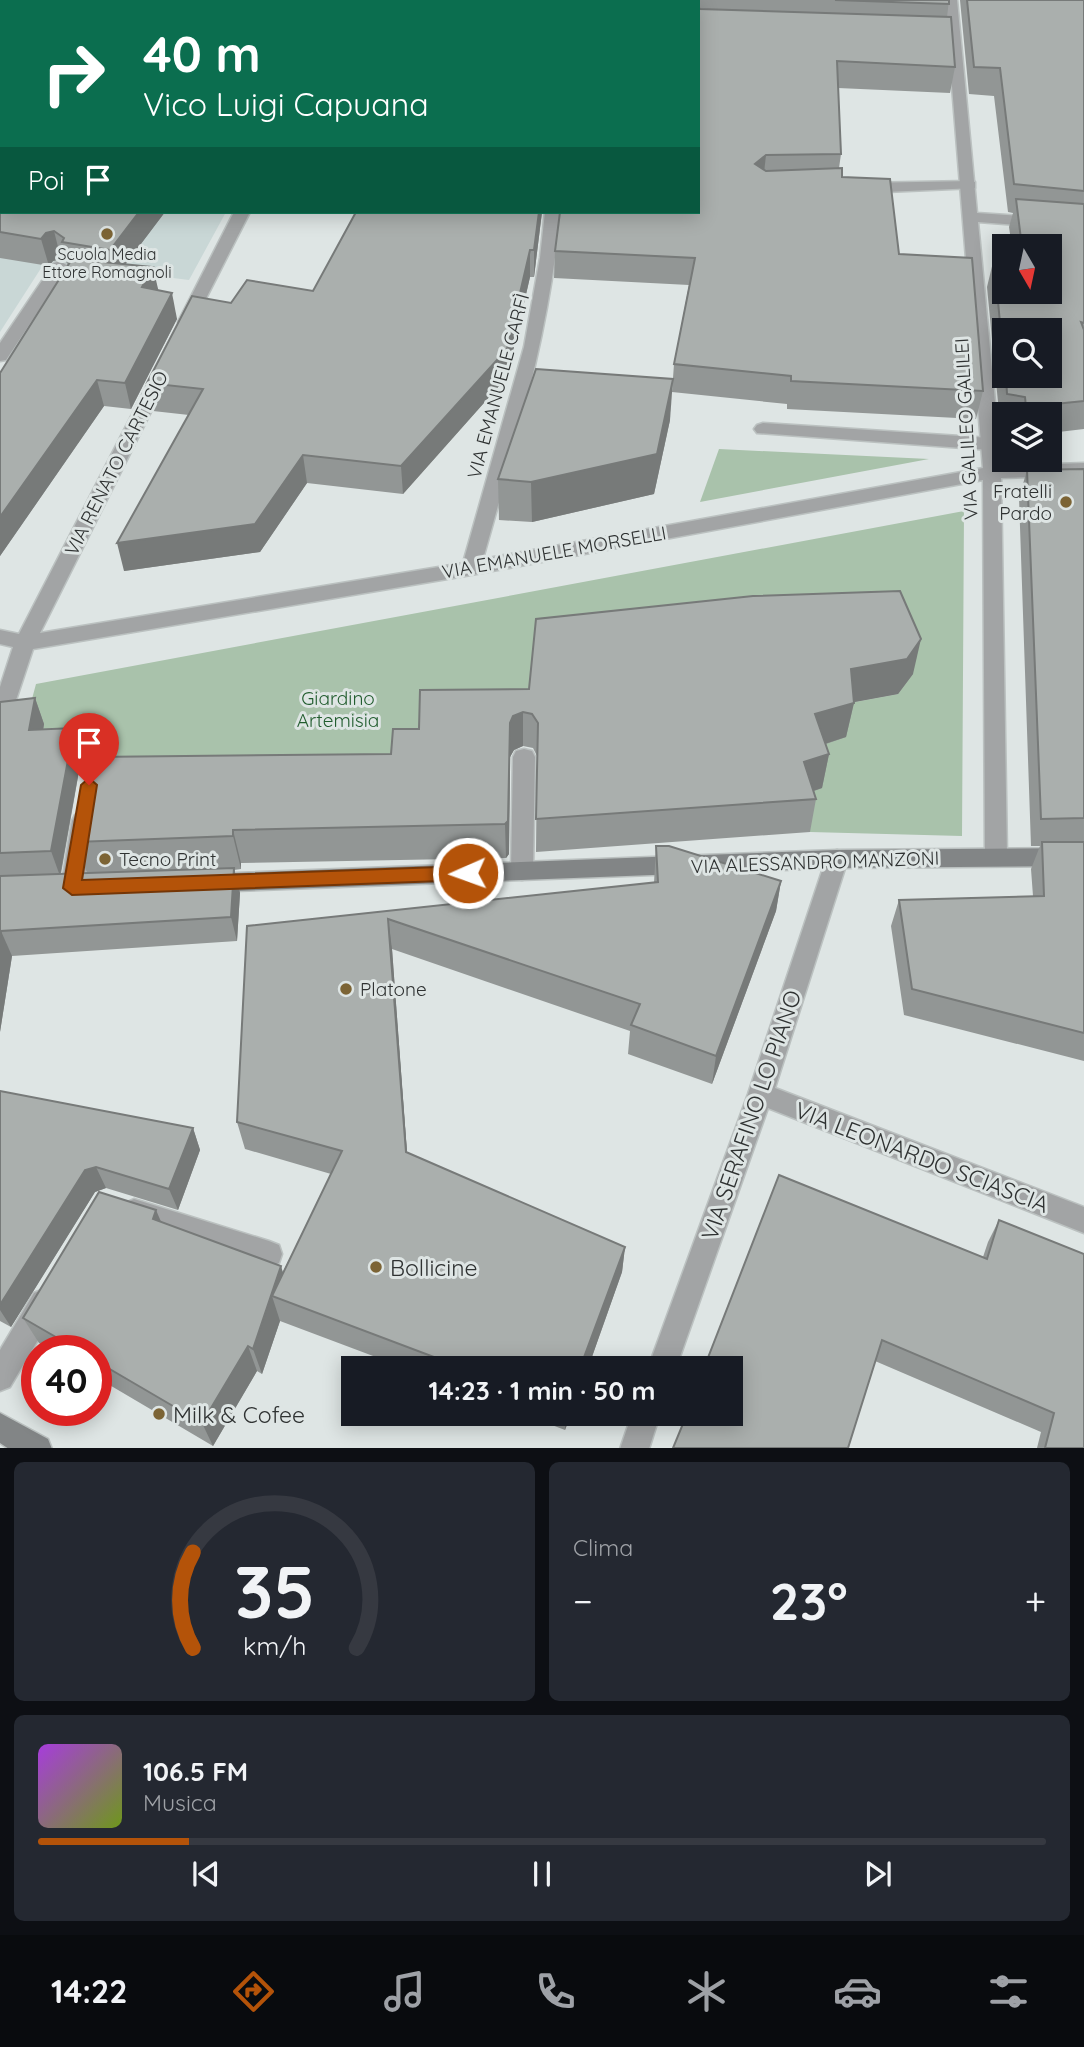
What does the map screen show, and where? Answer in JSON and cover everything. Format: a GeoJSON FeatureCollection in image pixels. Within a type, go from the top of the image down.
{"type":"FeatureCollection","features":[{"type":"Feature","properties":{"kind":"street","name":"VIA GALILEO GALILEI"},"geometry":{"type":"LineString","coordinates":[[946,2],[948,36],[970,185],[992,472],[996,857]]}},
{"type":"Feature","properties":{"kind":"street"},"geometry":{"type":"LineString","coordinates":[[846,188],[970,185]]}},
{"type":"Feature","properties":{"kind":"street","name":"VIA RENATO CARTESIO"},"geometry":{"type":"LineString","coordinates":[[0,718],[25,643],[241,214]]}},
{"type":"Feature","properties":{"kind":"street","name":"VIA EMANUELE CARFÌ"},"geometry":{"type":"LineString","coordinates":[[471,568],[539,323],[549,269],[552,214]]}},
{"type":"Feature","properties":{"kind":"street"},"geometry":{"type":"LineString","coordinates":[[972,217],[1084,225]]}},
{"type":"Feature","properties":{"kind":"street"},"geometry":{"type":"LineString","coordinates":[[0,356],[61,266]]}},
{"type":"Feature","properties":{"kind":"street"},"geometry":{"type":"LineString","coordinates":[[763,429],[990,444]]}},
{"type":"Feature","properties":{"kind":"street","name":"VIA EMANUELE MORSELLI"},"geometry":{"type":"LineString","coordinates":[[1062,470],[1084,469]]}},
{"type":"Feature","properties":{"kind":"street","name":"VIA EMANUELE MORSELLI"},"geometry":{"type":"LineString","coordinates":[[25,643],[471,568],[992,472]]}},
{"type":"Feature","properties":{"kind":"street"},"geometry":{"type":"LineString","coordinates":[[0,637],[25,643]]}},
{"type":"Feature","properties":{"kind":"street"},"geometry":{"type":"LineString","coordinates":[[522,871],[524,757]]}},
{"type":"Feature","properties":{"kind":"street"},"geometry":{"type":"LineString","coordinates":[[72,888],[87,798]]}},
{"type":"Feature","properties":{"kind":"street","name":"VIA ALESSANDRO MANZONI"},"geometry":{"type":"LineString","coordinates":[[183,884],[837,859],[1084,857]]}},
{"type":"Feature","properties":{"kind":"street","name":"VIA SERAFINO LO PIANO"},"geometry":{"type":"LineString","coordinates":[[666,1356],[761,1094],[837,859]]}},
{"type":"Feature","properties":{"kind":"street"},"geometry":{"type":"LineString","coordinates":[[48,889],[100,887]]}},
{"type":"Feature","properties":{"kind":"street","name":"VIA LEONARDO SCIASCIA"},"geometry":{"type":"LineString","coordinates":[[761,1094],[1084,1220]]}},
{"type":"Feature","properties":{"kind":"street"},"geometry":{"type":"LineString","coordinates":[[105,1203],[269,1254]]}},
{"type":"Feature","properties":{"kind":"street"},"geometry":{"type":"LineString","coordinates":[[0,1377],[56,1284]]}},
{"type":"Feature","properties":{"kind":"street"},"geometry":{"type":"LineString","coordinates":[[634,1448],[642,1426]]}},
{"type":"Feature","properties":{"kind":"street"},"geometry":{"type":"LineString","coordinates":[[0,1427],[38,1448]]}},
{"type":"Feature","properties":{"kind":"shaded area","name":"Scuola Media Ettore Romagnoli"},"geometry":{"type":"Polygon","coordinates":[[[0,214],[225,214],[189,280],[45,262],[0,332],[0,214]]]}},
{"type":"Feature","properties":{"kind":"green space"},"geometry":{"type":"Polygon","coordinates":[[[719,449],[929,459],[700,502],[719,449]]]}},
{"type":"Feature","properties":{"kind":"green space","name":"Giardino Artemisia"},"geometry":{"type":"Polygon","coordinates":[[[964,511],[962,836],[810,832],[809,749],[844,704],[898,694],[532,693],[422,763],[101,791],[82,754],[43,756],[25,725],[36,684],[964,511]]]}},
{"type":"Feature","properties":{"kind":"building"},"geometry":{"type":"Polygon","coordinates":[[[835,0],[949,0],[949,4],[835,0]]]}},
{"type":"Feature","properties":{"kind":"building"},"geometry":{"type":"Polygon","coordinates":[[[967,0],[1084,0],[1084,191],[1014,184],[1000,68],[974,67],[967,0]]]}},
{"type":"Feature","properties":{"kind":"building"},"geometry":{"type":"Polygon","coordinates":[[[700,9],[951,17],[955,67],[837,61],[841,154],[766,155],[755,164],[766,171],[842,168],[842,177],[890,179],[899,254],[972,258],[983,391],[791,381],[791,376],[674,364],[695,258],[555,251],[560,214],[700,214],[700,9]]]}},
{"type":"Feature","properties":{"kind":"building"},"geometry":{"type":"Polygon","coordinates":[[[1016,199],[1084,204],[1084,323],[1081,322],[1084,330],[1084,401],[1026,402],[1025,397],[1007,394],[1007,388],[1062,388],[1062,318],[1000,318],[998,304],[1062,304],[1062,234],[1020,234],[1016,199]]]}},
{"type":"Feature","properties":{"kind":"building"},"geometry":{"type":"Polygon","coordinates":[[[0,214],[137,214],[110,250],[62,242],[64,238],[54,231],[46,233],[41,239],[0,232],[0,214]]]}},
{"type":"Feature","properties":{"kind":"building"},"geometry":{"type":"Polygon","coordinates":[[[355,214],[539,214],[534,250],[530,250],[507,349],[401,466],[303,455],[255,524],[117,543],[203,389],[147,383],[192,296],[231,303],[247,280],[313,291],[355,214]]]}},
{"type":"Feature","properties":{"kind":"building"},"geometry":{"type":"Polygon","coordinates":[[[72,259],[153,267],[142,287],[172,293],[125,383],[97,380],[0,517],[0,373],[72,259]]]}},
{"type":"Feature","properties":{"kind":"building"},"geometry":{"type":"Polygon","coordinates":[[[536,369],[673,379],[657,454],[531,482],[498,479],[536,369]]]}},
{"type":"Feature","properties":{"kind":"building"},"geometry":{"type":"Polygon","coordinates":[[[1062,469],[1084,469],[1084,818],[1041,819],[1027,472],[1062,472],[1062,469]]]}},
{"type":"Feature","properties":{"kind":"building"},"geometry":{"type":"Polygon","coordinates":[[[900,591],[921,639],[907,659],[851,669],[854,703],[815,714],[829,754],[804,762],[816,799],[536,819],[538,723],[532,714],[523,712],[513,716],[510,723],[508,821],[505,824],[233,830],[233,836],[76,842],[91,757],[391,754],[393,729],[419,729],[420,690],[529,689],[536,619],[753,596],[900,591]]]}},
{"type":"Feature","properties":{"kind":"building"},"geometry":{"type":"Polygon","coordinates":[[[35,698],[29,730],[74,728],[51,851],[0,853],[0,702],[35,698]]]}},
{"type":"Feature","properties":{"kind":"building"},"geometry":{"type":"Polygon","coordinates":[[[1042,842],[1084,842],[1084,1033],[912,989],[899,900],[1044,896],[1042,842]]]}},
{"type":"Feature","properties":{"kind":"building"},"geometry":{"type":"Polygon","coordinates":[[[656,846],[669,846],[781,881],[716,1056],[631,1025],[640,1004],[388,919],[406,1152],[625,1247],[584,1356],[431,1356],[272,1296],[342,1151],[237,1122],[247,926],[658,882],[656,846]]]}},
{"type":"Feature","properties":{"kind":"building"},"geometry":{"type":"Polygon","coordinates":[[[234,868],[231,917],[1,931],[0,938],[0,876],[234,868]]]}},
{"type":"Feature","properties":{"kind":"building"},"geometry":{"type":"Polygon","coordinates":[[[0,1091],[193,1128],[169,1189],[96,1167],[85,1170],[0,1305],[0,1091]]]}},
{"type":"Feature","properties":{"kind":"building"},"geometry":{"type":"Polygon","coordinates":[[[779,1175],[987,1259],[999,1220],[1084,1254],[1084,1448],[1045,1448],[1054,1413],[882,1340],[848,1448],[673,1448],[682,1426],[743,1426],[743,1356],[709,1356],[779,1175]]]}},
{"type":"Feature","properties":{"kind":"building"},"geometry":{"type":"Polygon","coordinates":[[[99,1192],[156,1210],[153,1219],[281,1266],[253,1349],[248,1346],[202,1423],[112,1370],[112,1335],[52,1335],[23,1318],[99,1192]]]}},
{"type":"Feature","properties":{"kind":"place","name":"Scuola Media Ettore Romagnoli"},"geometry":{"type":"Point","coordinates":[107,234]}},
{"type":"Feature","properties":{"kind":"place","name":"Fratelli Pardo"},"geometry":{"type":"Point","coordinates":[1066,502]}},
{"type":"Feature","properties":{"kind":"place","name":"Tecno Print"},"geometry":{"type":"Point","coordinates":[105,859]}},
{"type":"Feature","properties":{"kind":"place","name":"Platone"},"geometry":{"type":"Point","coordinates":[346,989]}},
{"type":"Feature","properties":{"kind":"place","name":"Bollicine"},"geometry":{"type":"Point","coordinates":[376,1267]}},
{"type":"Feature","properties":{"kind":"place","name":"Milk & Cofee"},"geometry":{"type":"Point","coordinates":[159,1414]}},
{"type":"Feature","properties":{"kind":"route"},"geometry":{"type":"LineString","coordinates":[[89,785],[72,888],[468,873]]}}]}
